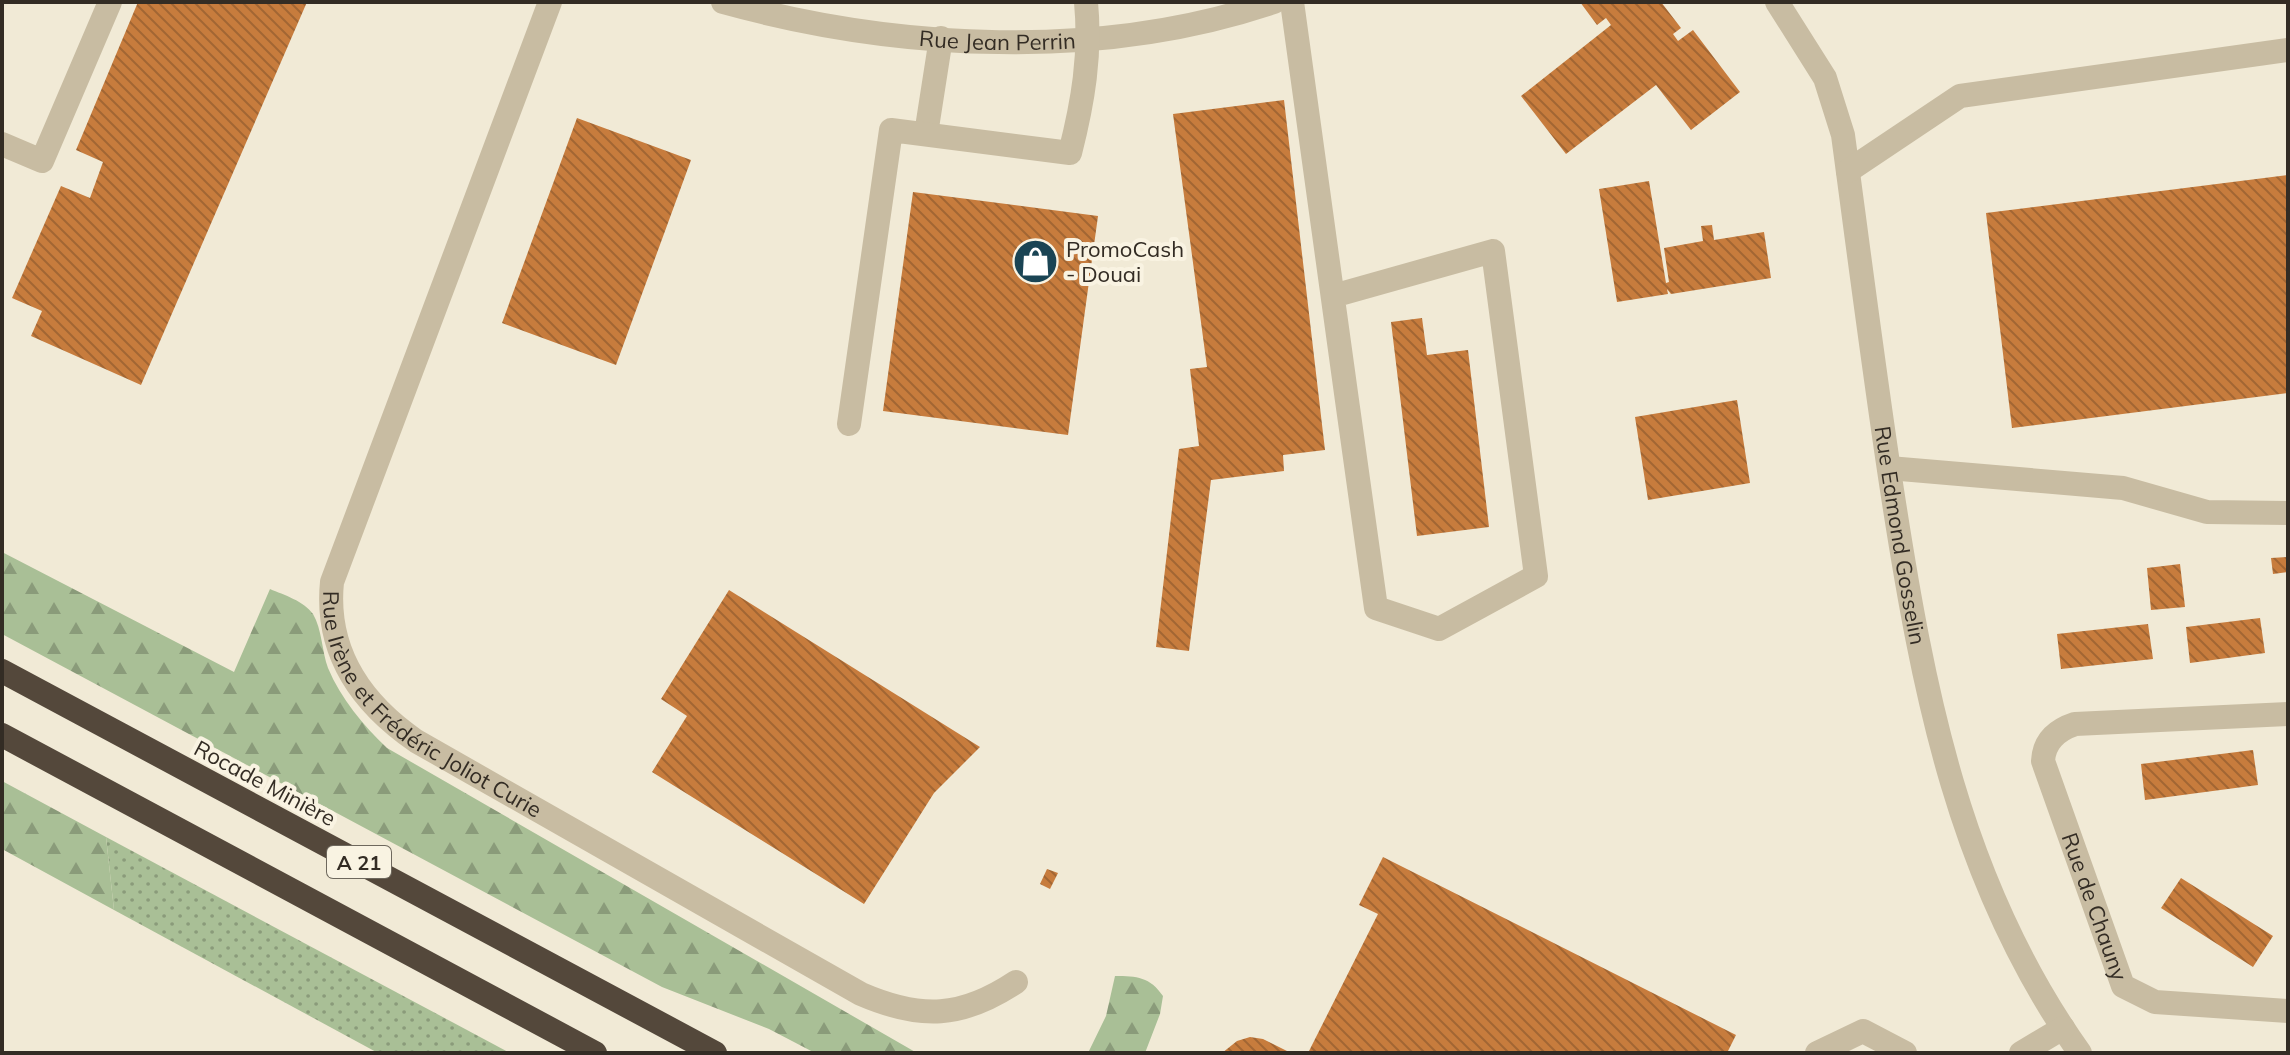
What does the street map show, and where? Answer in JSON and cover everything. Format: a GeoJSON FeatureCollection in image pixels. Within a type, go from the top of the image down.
{"type":"FeatureCollection","features":[{"type":"Feature","properties":{"kind":"highway","name":"Rocade Minière"},"geometry":{"type":"LineString","coordinates":[[2,671],[715,1053]]}},
{"type":"Feature","properties":{"kind":"highway","name":"A 21"},"geometry":{"type":"LineString","coordinates":[[2,735],[595,1053]]}},
{"type":"Feature","properties":{"kind":"street"},"geometry":{"type":"LineString","coordinates":[[2,144],[42,161],[110,2]]}},
{"type":"Feature","properties":{"kind":"street","name":"Rue Irène et Frédéric Joliot Curie"},"geometry":{"type":"LineString","coordinates":[[550,2],[339,561],[330,602],[343,660],[363,695],[416,741],[861,994],[904,1010],[950,1011],[980,1004],[1016,982]]}},
{"type":"Feature","properties":{"kind":"street","name":"Rue Jean Perrin"},"geometry":{"type":"LineString","coordinates":[[723,2],[828,27],[941,38],[1089,37],[1166,27],[1241,6],[1274,2]]}},
{"type":"Feature","properties":{"kind":"street"},"geometry":{"type":"LineString","coordinates":[[849,424],[891,130],[1070,153],[1085,94],[1089,37],[1086,2]]}},
{"type":"Feature","properties":{"kind":"street"},"geometry":{"type":"LineString","coordinates":[[1292,2],[1376,608],[1439,629],[1536,576],[1493,251],[1333,296]]}},
{"type":"Feature","properties":{"kind":"street","name":"Rue Edmond Gosselin"},"geometry":{"type":"LineString","coordinates":[[1777,2],[1825,78],[1843,135],[1889,468],[1926,691],[1950,783],[1987,886],[2063,1028],[2080,1053]]}},
{"type":"Feature","properties":{"kind":"street"},"geometry":{"type":"LineString","coordinates":[[926,134],[941,38]]}},
{"type":"Feature","properties":{"kind":"street"},"geometry":{"type":"LineString","coordinates":[[1848,171],[1960,96],[2288,50]]}},
{"type":"Feature","properties":{"kind":"street"},"geometry":{"type":"LineString","coordinates":[[1889,468],[2123,488],[2207,512],[2288,513]]}},
{"type":"Feature","properties":{"kind":"street","name":"Rue de Chauny"},"geometry":{"type":"LineString","coordinates":[[2288,714],[2075,724],[2063,728],[2048,743],[2044,752],[2044,769],[2123,986],[2155,1002],[2288,1011]]}},
{"type":"Feature","properties":{"kind":"street"},"geometry":{"type":"LineString","coordinates":[[2021,1053],[2063,1028]]}},
{"type":"Feature","properties":{"kind":"street"},"geometry":{"type":"LineString","coordinates":[[1817,1053],[1863,1031],[1905,1053]]}},
{"type":"Feature","properties":{"kind":"green space"},"geometry":{"type":"Polygon","coordinates":[[[2,552],[234,672],[270,589],[299,602],[309,609],[316,620],[328,668],[339,690],[361,721],[387,748],[917,1053],[815,1053],[769,1029],[662,987],[2,634],[2,552]]]}},
{"type":"Feature","properties":{"kind":"green space"},"geometry":{"type":"Polygon","coordinates":[[[2,781],[106,837],[114,910],[2,849],[2,781]]]}},
{"type":"Feature","properties":{"kind":"green space"},"geometry":{"type":"Polygon","coordinates":[[[106,837],[510,1053],[378,1053],[114,910],[106,837]]]}},
{"type":"Feature","properties":{"kind":"green space"},"geometry":{"type":"Polygon","coordinates":[[[1115,976],[1142,979],[1163,996],[1160,1014],[1145,1053],[1088,1053],[1106,1016],[1115,976]]]}},
{"type":"Feature","properties":{"kind":"building"},"geometry":{"type":"Polygon","coordinates":[[[138,2],[307,2],[141,385],[31,336],[42,311],[12,298],[61,186],[90,198],[103,162],[76,150],[138,2]]]}},
{"type":"Feature","properties":{"kind":"building"},"geometry":{"type":"Polygon","coordinates":[[[1580,2],[1661,2],[1681,28],[1673,34],[1678,41],[1693,30],[1740,92],[1691,130],[1656,85],[1566,154],[1521,96],[1611,25],[1606,18],[1597,25],[1580,2]]]}},
{"type":"Feature","properties":{"kind":"building"},"geometry":{"type":"Polygon","coordinates":[[[1284,100],[1325,450],[1283,455],[1284,471],[1211,480],[1189,651],[1156,647],[1179,449],[1199,446],[1190,369],[1207,367],[1173,114],[1284,100]]]}},
{"type":"Feature","properties":{"kind":"building"},"geometry":{"type":"Polygon","coordinates":[[[577,118],[691,160],[616,365],[502,323],[577,118]]]}},
{"type":"Feature","properties":{"kind":"building"},"geometry":{"type":"Polygon","coordinates":[[[2288,175],[2288,393],[2012,428],[1986,213],[2288,175]]]}},
{"type":"Feature","properties":{"kind":"building"},"geometry":{"type":"Polygon","coordinates":[[[1649,181],[1666,283],[1669,282],[1664,248],[1703,241],[1701,226],[1712,225],[1714,240],[1764,232],[1771,278],[1671,294],[1667,289],[1668,294],[1617,302],[1599,189],[1649,181]]]}},
{"type":"Feature","properties":{"kind":"building"},"geometry":{"type":"Polygon","coordinates":[[[913,192],[1098,216],[1068,435],[883,411],[913,192]]]}},
{"type":"Feature","properties":{"kind":"building"},"geometry":{"type":"Polygon","coordinates":[[[1422,318],[1427,355],[1468,350],[1489,527],[1417,536],[1391,322],[1422,318]]]}},
{"type":"Feature","properties":{"kind":"building"},"geometry":{"type":"Polygon","coordinates":[[[1737,400],[1750,483],[1648,500],[1635,417],[1737,400]]]}},
{"type":"Feature","properties":{"kind":"building"},"geometry":{"type":"Polygon","coordinates":[[[2287,557],[2288,572],[2273,574],[2271,558],[2287,557]]]}},
{"type":"Feature","properties":{"kind":"building"},"geometry":{"type":"Polygon","coordinates":[[[2180,564],[2185,607],[2151,610],[2147,568],[2180,564]]]}},
{"type":"Feature","properties":{"kind":"building"},"geometry":{"type":"Polygon","coordinates":[[[729,590],[980,747],[934,793],[864,904],[652,772],[687,716],[661,699],[729,590]]]}},
{"type":"Feature","properties":{"kind":"building"},"geometry":{"type":"Polygon","coordinates":[[[2260,618],[2265,653],[2190,663],[2186,627],[2260,618]]]}},
{"type":"Feature","properties":{"kind":"building"},"geometry":{"type":"Polygon","coordinates":[[[2148,624],[2153,659],[2061,669],[2057,634],[2148,624]]]}},
{"type":"Feature","properties":{"kind":"building"},"geometry":{"type":"Polygon","coordinates":[[[2253,750],[2258,785],[2145,800],[2141,764],[2253,750]]]}},
{"type":"Feature","properties":{"kind":"building"},"geometry":{"type":"Polygon","coordinates":[[[1383,857],[1736,1035],[1727,1053],[1308,1053],[1378,914],[1359,905],[1383,857]]]}},
{"type":"Feature","properties":{"kind":"building"},"geometry":{"type":"Polygon","coordinates":[[[1047,869],[1058,873],[1050,889],[1040,884],[1047,869]]]}},
{"type":"Feature","properties":{"kind":"building"},"geometry":{"type":"Polygon","coordinates":[[[2181,878],[2273,936],[2253,967],[2161,908],[2181,878]]]}},
{"type":"Feature","properties":{"kind":"building"},"geometry":{"type":"Polygon","coordinates":[[[1250,1037],[1263,1039],[1291,1053],[1222,1053],[1237,1041],[1250,1037]]]}},
{"type":"Feature","properties":{"kind":"place","name":"PromoCash - Douai"},"geometry":{"type":"Point","coordinates":[1035,262]}}]}
